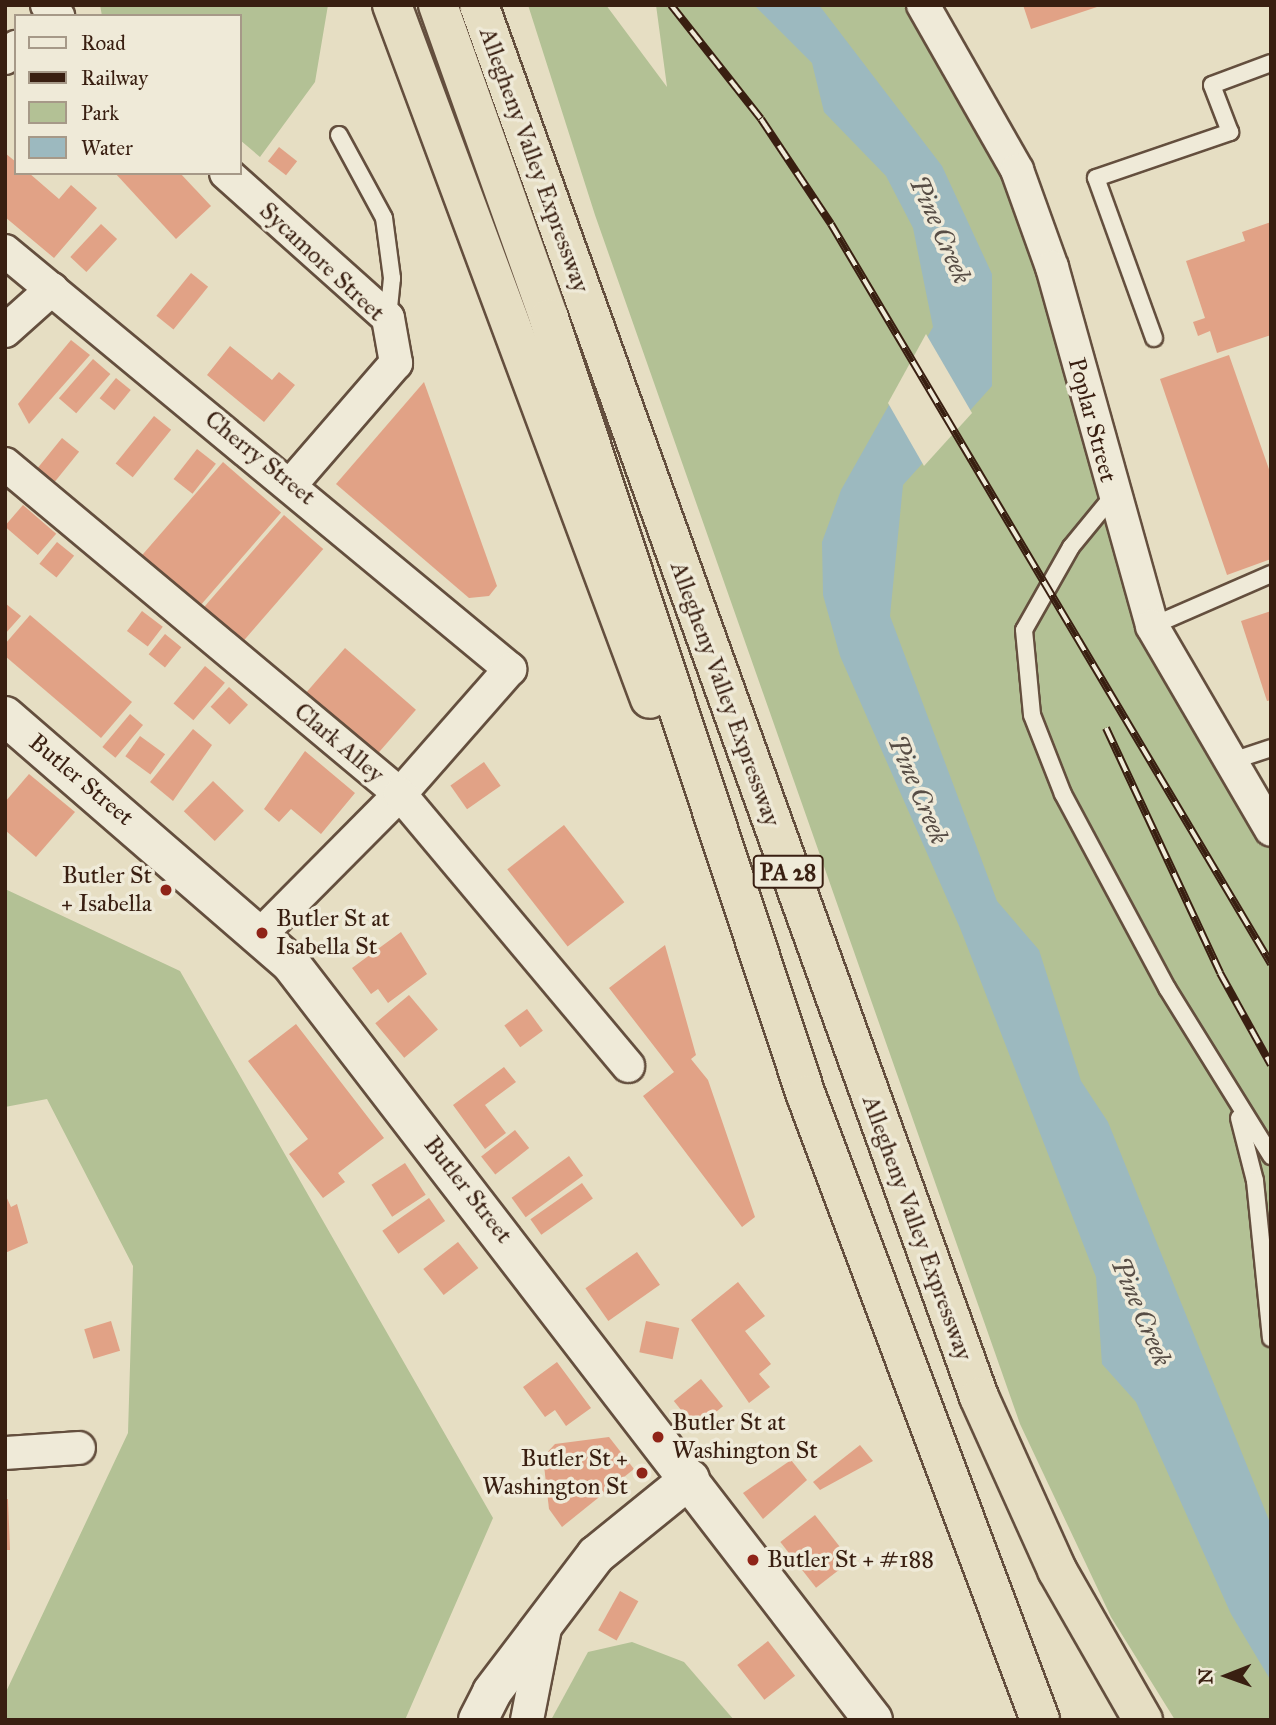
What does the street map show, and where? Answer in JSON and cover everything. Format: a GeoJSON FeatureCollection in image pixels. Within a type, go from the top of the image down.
{"type":"FeatureCollection","features":[{"type":"Feature","properties":{"kind":"highway"},"geometry":{"type":"LineString","coordinates":[[392,5],[585,535],[806,1095]]}},
{"type":"Feature","properties":{"kind":"highway","name":"Allegheny Valley Expressway"},"geometry":{"type":"LineString","coordinates":[[438,5],[549,318],[806,1095],[1040,1720]]}},
{"type":"Feature","properties":{"kind":"highway","name":"Allegheny Valley Expressway"},"geometry":{"type":"LineString","coordinates":[[479,5],[979,1397],[1057,1570],[1143,1720]]}},
{"type":"Feature","properties":{"kind":"street","name":"Poplar Street"},"geometry":{"type":"LineString","coordinates":[[923,5],[1017,170],[1052,267],[1112,498],[1152,625],[1271,830]]}},
{"type":"Feature","properties":{"kind":"street","name":"Sycamore Street"},"geometry":{"type":"LineString","coordinates":[[228,175],[388,318],[396,363],[292,483]]}},
{"type":"Feature","properties":{"kind":"street","name":"Cherry Street"},"geometry":{"type":"LineString","coordinates":[[5,251],[292,483],[510,669],[400,794]]}},
{"type":"Feature","properties":{"kind":"street"},"geometry":{"type":"LineString","coordinates":[[5,331],[52,289]]}},
{"type":"Feature","properties":{"kind":"street","name":"Clark Alley"},"geometry":{"type":"LineString","coordinates":[[5,464],[400,794],[628,1066]]}},
{"type":"Feature","properties":{"kind":"street","name":"Butler Street"},"geometry":{"type":"LineString","coordinates":[[14,729],[262,933],[354,1041],[873,1720]]}},
{"type":"Feature","properties":{"kind":"street"},"geometry":{"type":"LineString","coordinates":[[262,933],[400,794]]}},
{"type":"Feature","properties":{"kind":"street"},"geometry":{"type":"LineString","coordinates":[[5,1453],[79,1448]]}},
{"type":"Feature","properties":{"kind":"street"},"geometry":{"type":"LineString","coordinates":[[478,1720],[548,1615],[596,1555],[690,1479]]}},
{"type":"Feature","properties":{"kind":"street"},"geometry":{"type":"LineString","coordinates":[[527,1720],[548,1615]]}},
{"type":"Feature","properties":{"kind":"lane"},"geometry":{"type":"LineString","coordinates":[[1154,338],[1096,178],[1230,132],[1212,85],[1271,63]]}},
{"type":"Feature","properties":{"kind":"lane"},"geometry":{"type":"LineString","coordinates":[[339,135],[384,218],[392,278],[388,318]]}},
{"type":"Feature","properties":{"kind":"lane"},"geometry":{"type":"LineString","coordinates":[[1112,498],[1071,547],[1024,630],[1031,715],[1063,794],[1237,1109],[1271,1156]]}},
{"type":"Feature","properties":{"kind":"lane"},"geometry":{"type":"LineString","coordinates":[[1152,625],[1271,574]]}},
{"type":"Feature","properties":{"kind":"lane"},"geometry":{"type":"LineString","coordinates":[[1232,761],[1271,748]]}},
{"type":"Feature","properties":{"kind":"lane"},"geometry":{"type":"LineString","coordinates":[[1237,1109],[1255,1181],[1271,1338]]}},
{"type":"Feature","properties":{"kind":"green space"},"geometry":{"type":"Polygon","coordinates":[[[100,5],[328,5],[315,82],[260,157],[242,142],[242,14],[102,14],[100,5]]]}},
{"type":"Feature","properties":{"kind":"green space"},"geometry":{"type":"Polygon","coordinates":[[[528,5],[606,5],[667,87],[656,5],[923,5],[1017,170],[1125,539],[1271,830],[1271,1720],[1175,1720],[1111,1617],[1020,1424],[595,215],[528,5]]]}},
{"type":"Feature","properties":{"kind":"green space"},"geometry":{"type":"Polygon","coordinates":[[[5,889],[180,971],[493,1518],[405,1720],[5,1720],[5,1694],[128,1433],[133,1266],[47,1099],[5,1107],[5,889]]]}},
{"type":"Feature","properties":{"kind":"green space"},"geometry":{"type":"Polygon","coordinates":[[[632,1642],[684,1662],[734,1720],[551,1720],[588,1652],[632,1642]]]}},
{"type":"Feature","properties":{"kind":"water","name":"Pine Creek"},"geometry":{"type":"Polygon","coordinates":[[[754,5],[819,5],[942,166],[992,274],[992,386],[903,485],[890,616],[997,901],[1039,950],[1081,1081],[1108,1122],[1271,1525],[1271,1681],[1231,1614],[1136,1402],[1102,1364],[1096,1277],[960,928],[840,656],[823,595],[822,542],[841,490],[933,327],[913,228],[886,176],[824,112],[812,63],[754,5]]]}},
{"type":"Feature","properties":{"kind":"pier"},"geometry":{"type":"Polygon","coordinates":[[[926,334],[972,413],[924,466],[888,403],[926,334]]]}},
{"type":"Feature","properties":{"kind":"building"},"geometry":{"type":"Polygon","coordinates":[[[1023,5],[1100,5],[1100,6],[1031,29],[1023,5]]]}},
{"type":"Feature","properties":{"kind":"building"},"geometry":{"type":"Polygon","coordinates":[[[279,147],[297,161],[286,175],[268,161],[279,147]]]}},
{"type":"Feature","properties":{"kind":"building"},"geometry":{"type":"Polygon","coordinates":[[[5,153],[14,160],[14,175],[31,175],[59,199],[71,185],[97,208],[54,258],[5,217],[5,153]]]}},
{"type":"Feature","properties":{"kind":"building"},"geometry":{"type":"Polygon","coordinates":[[[117,175],[182,175],[211,206],[176,239],[117,175]]]}},
{"type":"Feature","properties":{"kind":"building"},"geometry":{"type":"Polygon","coordinates":[[[1271,222],[1271,335],[1217,353],[1210,331],[1198,336],[1193,322],[1205,318],[1186,261],[1245,241],[1242,232],[1271,222]]]}},
{"type":"Feature","properties":{"kind":"building"},"geometry":{"type":"Polygon","coordinates":[[[101,224],[117,239],[86,272],[70,257],[101,224]]]}},
{"type":"Feature","properties":{"kind":"building"},"geometry":{"type":"Polygon","coordinates":[[[191,273],[208,287],[173,330],[156,316],[191,273]]]}},
{"type":"Feature","properties":{"kind":"building"},"geometry":{"type":"Polygon","coordinates":[[[71,340],[90,355],[29,424],[18,404],[71,340]]]}},
{"type":"Feature","properties":{"kind":"building"},"geometry":{"type":"Polygon","coordinates":[[[230,346],[272,380],[279,372],[295,385],[264,422],[207,375],[230,346]]]}},
{"type":"Feature","properties":{"kind":"building"},"geometry":{"type":"Polygon","coordinates":[[[1229,355],[1271,475],[1271,559],[1227,575],[1160,379],[1229,355]]]}},
{"type":"Feature","properties":{"kind":"building"},"geometry":{"type":"Polygon","coordinates":[[[93,359],[110,374],[76,413],[59,398],[93,359]]]}},
{"type":"Feature","properties":{"kind":"building"},"geometry":{"type":"Polygon","coordinates":[[[116,378],[131,390],[114,410],[100,398],[116,378]]]}},
{"type":"Feature","properties":{"kind":"building"},"geometry":{"type":"Polygon","coordinates":[[[424,382],[497,586],[489,596],[469,598],[336,484],[424,382]]]}},
{"type":"Feature","properties":{"kind":"building"},"geometry":{"type":"Polygon","coordinates":[[[154,416],[171,430],[133,477],[116,463],[154,416]]]}},
{"type":"Feature","properties":{"kind":"building"},"geometry":{"type":"Polygon","coordinates":[[[62,438],[79,452],[50,488],[32,475],[62,438]]]}},
{"type":"Feature","properties":{"kind":"building"},"geometry":{"type":"Polygon","coordinates":[[[197,449],[216,464],[193,494],[174,479],[197,449]]]}},
{"type":"Feature","properties":{"kind":"building"},"geometry":{"type":"Polygon","coordinates":[[[223,462],[281,513],[193,614],[135,563],[223,462]]]}},
{"type":"Feature","properties":{"kind":"building"},"geometry":{"type":"Polygon","coordinates":[[[23,505],[56,534],[38,555],[5,526],[23,505]]]}},
{"type":"Feature","properties":{"kind":"building"},"geometry":{"type":"Polygon","coordinates":[[[284,515],[323,549],[236,649],[197,615],[284,515]]]}},
{"type":"Feature","properties":{"kind":"building"},"geometry":{"type":"Polygon","coordinates":[[[57,542],[74,556],[56,578],[39,564],[57,542]]]}},
{"type":"Feature","properties":{"kind":"building"},"geometry":{"type":"Polygon","coordinates":[[[5,603],[21,616],[5,634],[5,603]]]}},
{"type":"Feature","properties":{"kind":"building"},"geometry":{"type":"Polygon","coordinates":[[[142,611],[163,627],[148,647],[127,631],[142,611]]]}},
{"type":"Feature","properties":{"kind":"building"},"geometry":{"type":"Polygon","coordinates":[[[1271,611],[1271,700],[1267,701],[1241,621],[1271,611]]]}},
{"type":"Feature","properties":{"kind":"building"},"geometry":{"type":"Polygon","coordinates":[[[30,615],[132,702],[101,738],[5,656],[5,644],[30,615]]]}},
{"type":"Feature","properties":{"kind":"building"},"geometry":{"type":"Polygon","coordinates":[[[165,634],[181,647],[165,667],[149,654],[165,634]]]}},
{"type":"Feature","properties":{"kind":"building"},"geometry":{"type":"Polygon","coordinates":[[[345,648],[416,710],[373,759],[302,698],[345,648]]]}},
{"type":"Feature","properties":{"kind":"building"},"geometry":{"type":"Polygon","coordinates":[[[205,666],[225,683],[193,720],[174,704],[205,666]]]}},
{"type":"Feature","properties":{"kind":"building"},"geometry":{"type":"Polygon","coordinates":[[[229,687],[248,705],[230,724],[211,707],[229,687]]]}},
{"type":"Feature","properties":{"kind":"building"},"geometry":{"type":"Polygon","coordinates":[[[130,714],[143,725],[115,758],[102,747],[130,714]]]}},
{"type":"Feature","properties":{"kind":"building"},"geometry":{"type":"Polygon","coordinates":[[[193,729],[212,745],[173,801],[150,782],[193,729]]]}},
{"type":"Feature","properties":{"kind":"building"},"geometry":{"type":"Polygon","coordinates":[[[140,736],[165,754],[150,774],[125,756],[140,736]]]}},
{"type":"Feature","properties":{"kind":"building"},"geometry":{"type":"Polygon","coordinates":[[[305,751],[355,793],[321,834],[291,809],[279,822],[264,809],[305,751]]]}},
{"type":"Feature","properties":{"kind":"building"},"geometry":{"type":"Polygon","coordinates":[[[484,762],[501,786],[467,809],[450,786],[484,762]]]}},
{"type":"Feature","properties":{"kind":"building"},"geometry":{"type":"Polygon","coordinates":[[[29,774],[75,812],[36,857],[5,830],[5,802],[29,774]]]}},
{"type":"Feature","properties":{"kind":"building"},"geometry":{"type":"Polygon","coordinates":[[[213,781],[244,811],[215,841],[184,811],[213,781]]]}},
{"type":"Feature","properties":{"kind":"building"},"geometry":{"type":"Polygon","coordinates":[[[564,825],[624,902],[568,947],[507,869],[564,825]]]}},
{"type":"Feature","properties":{"kind":"building"},"geometry":{"type":"Polygon","coordinates":[[[401,932],[427,974],[388,1003],[378,989],[371,994],[352,968],[401,932]]]}},
{"type":"Feature","properties":{"kind":"building"},"geometry":{"type":"Polygon","coordinates":[[[665,945],[696,1055],[691,1059],[708,1080],[755,1217],[742,1227],[643,1096],[674,1072],[609,988],[665,945]]]}},
{"type":"Feature","properties":{"kind":"building"},"geometry":{"type":"Polygon","coordinates":[[[409,995],[438,1029],[404,1058],[375,1023],[409,995]]]}},
{"type":"Feature","properties":{"kind":"building"},"geometry":{"type":"Polygon","coordinates":[[[527,1009],[543,1031],[520,1047],[504,1025],[527,1009]]]}},
{"type":"Feature","properties":{"kind":"building"},"geometry":{"type":"Polygon","coordinates":[[[296,1024],[384,1138],[338,1173],[345,1182],[323,1198],[289,1154],[308,1139],[248,1061],[296,1024]]]}},
{"type":"Feature","properties":{"kind":"building"},"geometry":{"type":"Polygon","coordinates":[[[504,1067],[516,1082],[485,1105],[506,1133],[485,1149],[453,1105],[504,1067]]]}},
{"type":"Feature","properties":{"kind":"building"},"geometry":{"type":"Polygon","coordinates":[[[515,1130],[529,1148],[495,1175],[481,1156],[515,1130]]]}},
{"type":"Feature","properties":{"kind":"building"},"geometry":{"type":"Polygon","coordinates":[[[569,1156],[583,1175],[526,1217],[512,1198],[569,1156]]]}},
{"type":"Feature","properties":{"kind":"building"},"geometry":{"type":"Polygon","coordinates":[[[405,1163],[426,1195],[392,1217],[371,1185],[405,1163]]]}},
{"type":"Feature","properties":{"kind":"building"},"geometry":{"type":"Polygon","coordinates":[[[582,1183],[593,1199],[541,1235],[530,1219],[582,1183]]]}},
{"type":"Feature","properties":{"kind":"building"},"geometry":{"type":"Polygon","coordinates":[[[5,1194],[11,1207],[17,1204],[28,1243],[5,1253],[5,1194]]]}},
{"type":"Feature","properties":{"kind":"building"},"geometry":{"type":"Polygon","coordinates":[[[429,1198],[445,1221],[398,1254],[382,1231],[429,1198]]]}},
{"type":"Feature","properties":{"kind":"building"},"geometry":{"type":"Polygon","coordinates":[[[458,1242],[478,1268],[444,1295],[423,1269],[458,1242]]]}},
{"type":"Feature","properties":{"kind":"building"},"geometry":{"type":"Polygon","coordinates":[[[637,1252],[660,1285],[608,1321],[585,1288],[637,1252]]]}},
{"type":"Feature","properties":{"kind":"building"},"geometry":{"type":"Polygon","coordinates":[[[738,1282],[765,1316],[745,1331],[771,1364],[759,1374],[770,1387],[749,1403],[691,1320],[738,1282]]]}},
{"type":"Feature","properties":{"kind":"building"},"geometry":{"type":"Polygon","coordinates":[[[111,1321],[120,1351],[93,1359],[84,1329],[111,1321]]]}},
{"type":"Feature","properties":{"kind":"building"},"geometry":{"type":"Polygon","coordinates":[[[646,1321],[679,1328],[673,1359],[639,1352],[646,1321]]]}},
{"type":"Feature","properties":{"kind":"building"},"geometry":{"type":"Polygon","coordinates":[[[557,1362],[591,1408],[566,1426],[555,1410],[545,1417],[523,1387],[557,1362]]]}},
{"type":"Feature","properties":{"kind":"building"},"geometry":{"type":"Polygon","coordinates":[[[701,1379],[723,1406],[696,1428],[674,1401],[701,1379]]]}},
{"type":"Feature","properties":{"kind":"building"},"geometry":{"type":"Polygon","coordinates":[[[609,1437],[634,1469],[562,1527],[549,1509],[543,1457],[555,1444],[609,1437]]]}},
{"type":"Feature","properties":{"kind":"building"},"geometry":{"type":"Polygon","coordinates":[[[860,1445],[873,1461],[820,1490],[813,1482],[860,1445]]]}},
{"type":"Feature","properties":{"kind":"building"},"geometry":{"type":"Polygon","coordinates":[[[791,1460],[807,1480],[763,1519],[743,1493],[791,1460]]]}},
{"type":"Feature","properties":{"kind":"building"},"geometry":{"type":"Polygon","coordinates":[[[5,1499],[8,1499],[10,1550],[5,1550],[5,1499]]]}},
{"type":"Feature","properties":{"kind":"building"},"geometry":{"type":"Polygon","coordinates":[[[815,1515],[851,1561],[816,1588],[780,1542],[815,1515]]]}},
{"type":"Feature","properties":{"kind":"building"},"geometry":{"type":"Polygon","coordinates":[[[620,1591],[638,1601],[617,1641],[598,1630],[620,1591]]]}},
{"type":"Feature","properties":{"kind":"building"},"geometry":{"type":"Polygon","coordinates":[[[768,1641],[795,1676],[764,1700],[737,1665],[768,1641]]]}},
{"type":"Feature","properties":{"kind":"railway"},"geometry":{"type":"LineString","coordinates":[[671,5],[761,119],[831,224],[1271,964]]}},
{"type":"Feature","properties":{"kind":"railway"},"geometry":{"type":"LineString","coordinates":[[1106,728],[1220,973],[1271,1065]]}},
{"type":"Feature","properties":{"kind":"place","name":"Butler St + Isabella"},"geometry":{"type":"Point","coordinates":[166,890]}},
{"type":"Feature","properties":{"kind":"place","name":"Butler St at Isabella St"},"geometry":{"type":"Point","coordinates":[262,933]}},
{"type":"Feature","properties":{"kind":"place","name":"Butler St at Washington St"},"geometry":{"type":"Point","coordinates":[658,1437]}},
{"type":"Feature","properties":{"kind":"place","name":"Butler St + Washington St"},"geometry":{"type":"Point","coordinates":[642,1473]}},
{"type":"Feature","properties":{"kind":"place","name":"Butler St + #188"},"geometry":{"type":"Point","coordinates":[753,1560]}}]}
